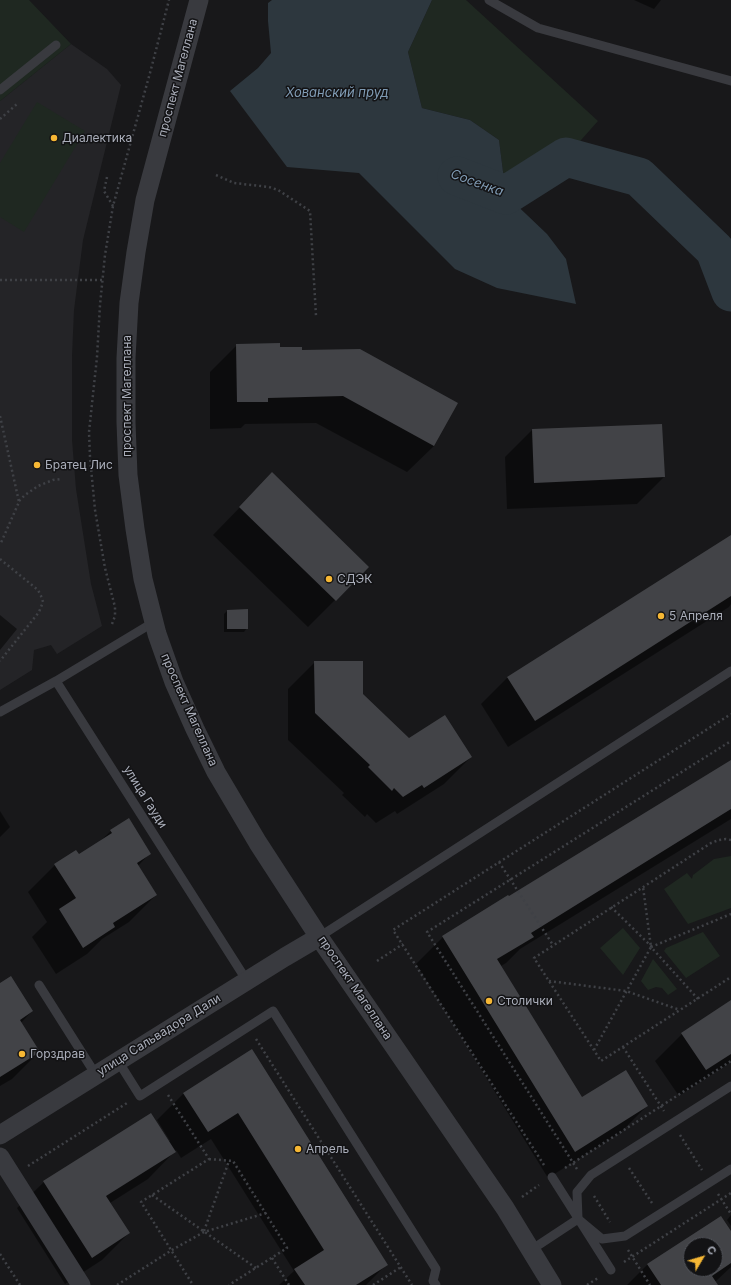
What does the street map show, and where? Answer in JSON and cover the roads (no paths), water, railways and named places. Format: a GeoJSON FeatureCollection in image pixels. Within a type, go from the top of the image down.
{"type":"FeatureCollection","features":[{"type":"Feature","properties":{"kind":"street","name":"проспект Магеллана"},"geometry":{"type":"LineString","coordinates":[[199,0],[145,200],[129,303],[126,358],[128,475],[134,529],[142,572],[157,634],[174,682],[195,729],[216,772],[258,843],[319,937],[505,1208],[552,1285]]}},
{"type":"Feature","properties":{"kind":"street","name":"улица Сальвадора Дали"},"geometry":{"type":"LineString","coordinates":[[0,1135],[319,937]]}},
{"type":"Feature","properties":{"kind":"street"},"geometry":{"type":"LineString","coordinates":[[0,1157],[81,1285]]}},
{"type":"Feature","properties":{"kind":"lane"},"geometry":{"type":"LineString","coordinates":[[489,0],[538,28],[731,81]]}},
{"type":"Feature","properties":{"kind":"lane"},"geometry":{"type":"LineString","coordinates":[[0,90],[56,45]]}},
{"type":"Feature","properties":{"kind":"lane"},"geometry":{"type":"LineString","coordinates":[[0,712],[56,681],[154,622]]}},
{"type":"Feature","properties":{"kind":"lane"},"geometry":{"type":"LineString","coordinates":[[319,937],[731,671]]}},
{"type":"Feature","properties":{"kind":"lane","name":"улица Гауди"},"geometry":{"type":"LineString","coordinates":[[56,681],[247,981]]}},
{"type":"Feature","properties":{"kind":"lane"},"geometry":{"type":"LineString","coordinates":[[39,985],[96,1075]]}},
{"type":"Feature","properties":{"kind":"lane"},"geometry":{"type":"LineString","coordinates":[[118,1061],[140,1096],[273,1011],[436,1269],[432,1284]]}},
{"type":"Feature","properties":{"kind":"lane"},"geometry":{"type":"LineString","coordinates":[[731,1086],[592,1175],[577,1192],[578,1219],[602,1239],[625,1236],[731,1169]]}},
{"type":"Feature","properties":{"kind":"lane"},"geometry":{"type":"LineString","coordinates":[[552,1177],[611,1270]]}},
{"type":"Feature","properties":{"kind":"lane"},"geometry":{"type":"LineString","coordinates":[[531,1250],[578,1219]]}},
{"type":"Feature","properties":{"kind":"water","name":"Хованский пруд"},"geometry":{"type":"Polygon","coordinates":[[[272,0],[432,0],[408,52],[422,108],[470,120],[499,140],[506,195],[547,234],[566,259],[576,304],[497,288],[455,269],[359,173],[287,167],[230,91],[258,68],[271,53],[268,3],[272,0]]]}},
{"type":"Feature","properties":{"kind":"waterway","name":"Сосенка"},"geometry":{"type":"LineString","coordinates":[[457,176],[506,195],[566,157],[639,177],[715,250],[731,292]]}},
{"type":"Feature","properties":{"kind":"place","name":"Диалектика"},"geometry":{"type":"Point","coordinates":[54,138]}},
{"type":"Feature","properties":{"kind":"place","name":"Братец Лис"},"geometry":{"type":"Point","coordinates":[37,465]}},
{"type":"Feature","properties":{"kind":"place","name":"СДЭК"},"geometry":{"type":"Point","coordinates":[329,579]}},
{"type":"Feature","properties":{"kind":"place","name":"5 Апреля"},"geometry":{"type":"Point","coordinates":[661,616]}},
{"type":"Feature","properties":{"kind":"place","name":"Столички"},"geometry":{"type":"Point","coordinates":[489,1001]}},
{"type":"Feature","properties":{"kind":"place","name":"Горздрав"},"geometry":{"type":"Point","coordinates":[22,1054]}},
{"type":"Feature","properties":{"kind":"place","name":"Апрель"},"geometry":{"type":"Point","coordinates":[298,1149]}}]}
